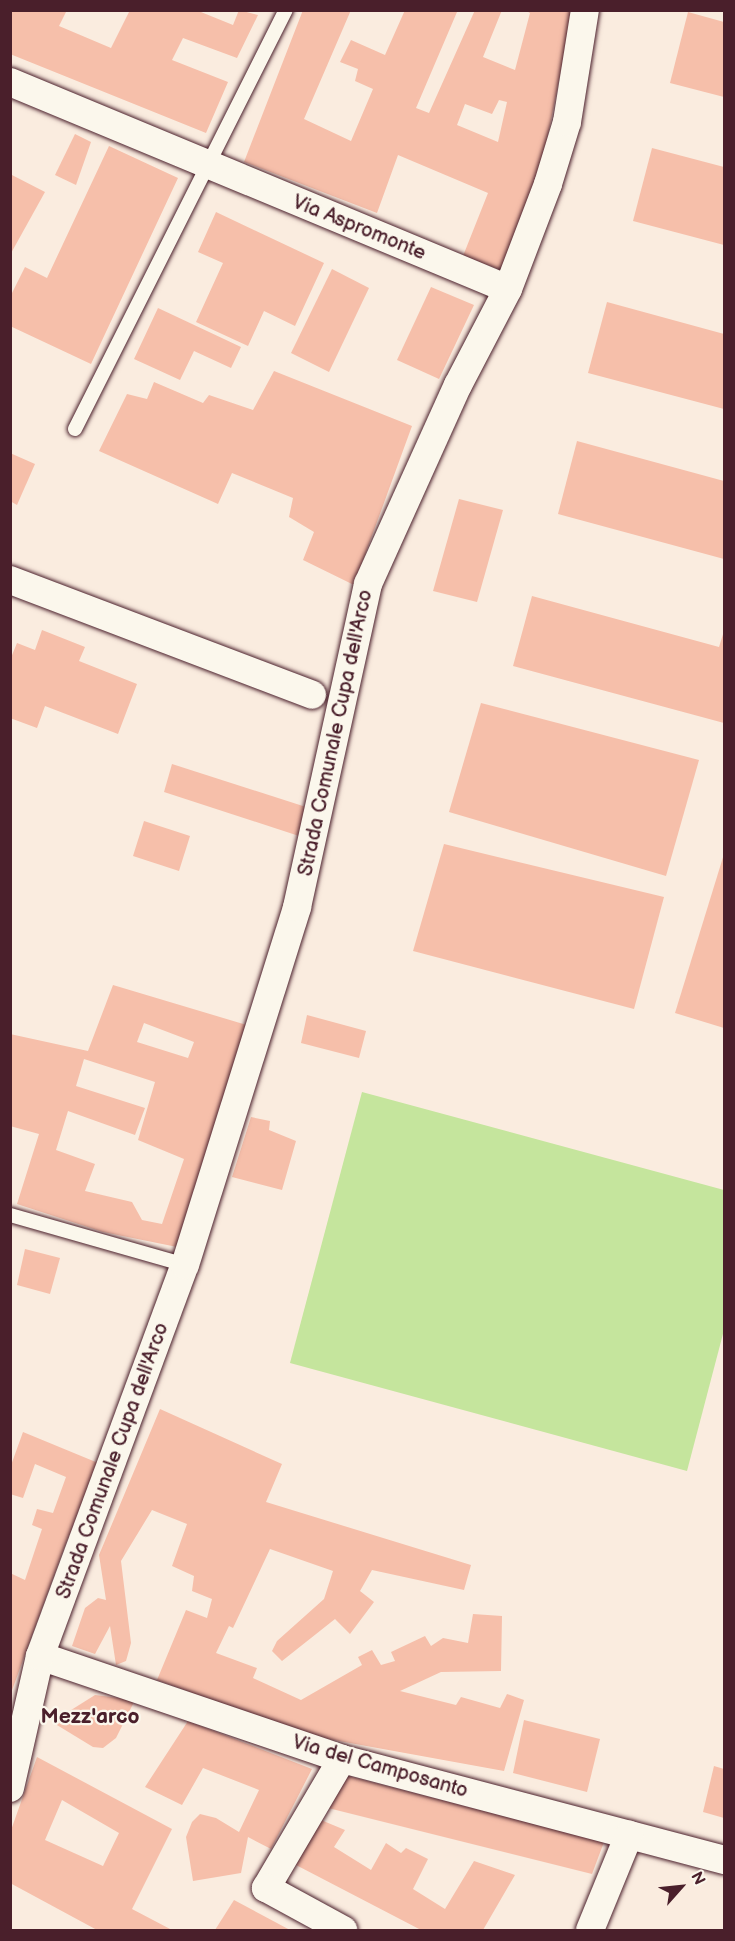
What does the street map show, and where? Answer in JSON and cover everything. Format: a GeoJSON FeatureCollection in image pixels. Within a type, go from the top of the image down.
{"type":"FeatureCollection","features":[{"type":"Feature","properties":{"kind":"street","name":"Strada Comunale Cupa dell'Arco"},"geometry":{"type":"LineString","coordinates":[[10,1788],[40,1656],[185,1265],[297,907],[368,584],[458,385],[508,289],[548,184],[567,122],[585,10]]}},
{"type":"Feature","properties":{"kind":"street","name":"Via Aspromonte"},"geometry":{"type":"LineString","coordinates":[[10,82],[508,289]]}},
{"type":"Feature","properties":{"kind":"street"},"geometry":{"type":"LineString","coordinates":[[10,580],[312,695]]}},
{"type":"Feature","properties":{"kind":"street","name":"Via del Camposanto"},"geometry":{"type":"LineString","coordinates":[[40,1656],[342,1759],[724,1860]]}},
{"type":"Feature","properties":{"kind":"street"},"geometry":{"type":"LineString","coordinates":[[342,1759],[266,1888],[343,1930]]}},
{"type":"Feature","properties":{"kind":"street"},"geometry":{"type":"LineString","coordinates":[[590,1930],[629,1835]]}},
{"type":"Feature","properties":{"kind":"lane"},"geometry":{"type":"LineString","coordinates":[[75,429],[210,167],[286,10]]}},
{"type":"Feature","properties":{"kind":"lane"},"geometry":{"type":"LineString","coordinates":[[10,1215],[185,1265]]}},
{"type":"Feature","properties":{"kind":"green space"},"geometry":{"type":"Polygon","coordinates":[[[362,1092],[724,1190],[724,1330],[687,1471],[290,1363],[362,1092]]]}},
{"type":"Feature","properties":{"kind":"building"},"geometry":{"type":"Polygon","coordinates":[[[10,10],[67,10],[59,26],[111,48],[130,10],[196,10],[233,25],[239,10],[258,15],[237,58],[183,38],[172,60],[228,82],[206,133],[10,54],[10,10]]]}},
{"type":"Feature","properties":{"kind":"building"},"geometry":{"type":"Polygon","coordinates":[[[303,10],[351,10],[304,119],[351,141],[373,89],[355,81],[358,69],[340,62],[351,40],[385,55],[405,10],[457,12],[416,108],[429,113],[475,10],[502,10],[483,57],[515,70],[530,13],[525,10],[573,10],[543,160],[501,270],[463,256],[488,193],[398,155],[377,213],[244,162],[303,10]],[[499,100],[492,114],[465,104],[457,125],[498,142],[507,102],[499,100]]]}},
{"type":"Feature","properties":{"kind":"building"},"geometry":{"type":"Polygon","coordinates":[[[688,12],[724,22],[724,97],[670,83],[688,12]]]}},
{"type":"Feature","properties":{"kind":"building"},"geometry":{"type":"Polygon","coordinates":[[[75,134],[91,142],[76,185],[55,175],[75,134]]]}},
{"type":"Feature","properties":{"kind":"building"},"geometry":{"type":"Polygon","coordinates":[[[109,146],[178,178],[91,364],[10,326],[10,297],[25,267],[47,278],[109,146]]]}},
{"type":"Feature","properties":{"kind":"building"},"geometry":{"type":"Polygon","coordinates":[[[652,148],[724,167],[724,245],[633,221],[652,148]]]}},
{"type":"Feature","properties":{"kind":"building"},"geometry":{"type":"Polygon","coordinates":[[[10,174],[45,192],[10,255],[10,174]]]}},
{"type":"Feature","properties":{"kind":"building"},"geometry":{"type":"Polygon","coordinates":[[[216,212],[324,263],[295,326],[264,311],[248,346],[196,322],[223,263],[198,252],[216,212]]]}},
{"type":"Feature","properties":{"kind":"building"},"geometry":{"type":"Polygon","coordinates":[[[332,269],[369,288],[329,372],[291,353],[332,269]]]}},
{"type":"Feature","properties":{"kind":"building"},"geometry":{"type":"Polygon","coordinates":[[[431,287],[474,305],[439,379],[397,360],[431,287]]]}},
{"type":"Feature","properties":{"kind":"building"},"geometry":{"type":"Polygon","coordinates":[[[607,302],[724,334],[724,409],[588,373],[607,302]]]}},
{"type":"Feature","properties":{"kind":"building"},"geometry":{"type":"Polygon","coordinates":[[[158,308],[241,347],[231,368],[194,351],[180,380],[134,359],[158,308]]]}},
{"type":"Feature","properties":{"kind":"building"},"geometry":{"type":"Polygon","coordinates":[[[274,371],[412,426],[354,585],[303,560],[314,532],[289,517],[293,498],[232,473],[218,504],[99,451],[127,394],[147,399],[154,382],[203,403],[209,395],[253,410],[274,371]]]}},
{"type":"Feature","properties":{"kind":"building"},"geometry":{"type":"Polygon","coordinates":[[[577,441],[724,481],[724,559],[558,514],[577,441]]]}},
{"type":"Feature","properties":{"kind":"building"},"geometry":{"type":"Polygon","coordinates":[[[10,453],[35,464],[17,505],[10,501],[10,453]]]}},
{"type":"Feature","properties":{"kind":"building"},"geometry":{"type":"Polygon","coordinates":[[[459,499],[503,510],[477,602],[433,591],[459,499]]]}},
{"type":"Feature","properties":{"kind":"building"},"geometry":{"type":"Polygon","coordinates":[[[532,596],[719,647],[724,631],[724,723],[513,666],[532,596]]]}},
{"type":"Feature","properties":{"kind":"building"},"geometry":{"type":"Polygon","coordinates":[[[42,630],[85,647],[79,661],[137,684],[118,734],[45,706],[37,728],[10,718],[10,660],[17,643],[35,650],[42,630]]]}},
{"type":"Feature","properties":{"kind":"building"},"geometry":{"type":"Polygon","coordinates":[[[481,703],[699,760],[666,876],[449,812],[481,703]]]}},
{"type":"Feature","properties":{"kind":"building"},"geometry":{"type":"Polygon","coordinates":[[[172,764],[306,807],[299,836],[164,792],[172,764]]]}},
{"type":"Feature","properties":{"kind":"building"},"geometry":{"type":"Polygon","coordinates":[[[144,821],[190,836],[179,871],[133,856],[144,821]]]}},
{"type":"Feature","properties":{"kind":"building"},"geometry":{"type":"Polygon","coordinates":[[[444,844],[664,897],[634,1009],[413,951],[444,844]]]}},
{"type":"Feature","properties":{"kind":"building"},"geometry":{"type":"Polygon","coordinates":[[[724,854],[724,1028],[675,1013],[724,854]]]}},
{"type":"Feature","properties":{"kind":"building"},"geometry":{"type":"Polygon","coordinates":[[[113,985],[250,1026],[182,1248],[103,1232],[17,1204],[39,1134],[10,1126],[10,1034],[88,1051],[113,985]],[[144,1023],[137,1042],[188,1058],[194,1042],[144,1023]],[[84,1059],[76,1086],[145,1108],[135,1135],[68,1111],[56,1150],[95,1164],[85,1191],[132,1202],[142,1220],[162,1224],[184,1159],[138,1140],[155,1082],[84,1059]]]}},
{"type":"Feature","properties":{"kind":"building"},"geometry":{"type":"Polygon","coordinates":[[[307,1015],[366,1031],[359,1058],[301,1043],[307,1015]]]}},
{"type":"Feature","properties":{"kind":"building"},"geometry":{"type":"Polygon","coordinates":[[[251,1117],[270,1121],[269,1130],[296,1141],[282,1190],[232,1177],[251,1117]]]}},
{"type":"Feature","properties":{"kind":"building"},"geometry":{"type":"Polygon","coordinates":[[[25,1249],[60,1258],[50,1294],[17,1285],[25,1249]]]}},
{"type":"Feature","properties":{"kind":"building"},"geometry":{"type":"Polygon","coordinates":[[[160,1409],[282,1464],[266,1502],[471,1565],[464,1590],[372,1570],[360,1591],[374,1602],[350,1634],[335,1619],[282,1661],[272,1651],[277,1641],[324,1599],[333,1571],[270,1549],[233,1628],[229,1626],[216,1653],[257,1668],[253,1678],[301,1700],[362,1665],[358,1657],[372,1650],[381,1665],[395,1661],[391,1652],[425,1636],[431,1646],[443,1638],[468,1643],[473,1614],[502,1616],[501,1671],[441,1672],[400,1691],[456,1705],[461,1697],[500,1708],[507,1694],[524,1700],[504,1771],[306,1735],[157,1680],[186,1610],[207,1618],[212,1599],[192,1591],[194,1576],[172,1566],[187,1524],[152,1510],[121,1561],[131,1643],[126,1661],[116,1665],[110,1626],[95,1654],[72,1646],[85,1608],[98,1598],[106,1600],[99,1555],[160,1409]]]}},
{"type":"Feature","properties":{"kind":"building"},"geometry":{"type":"Polygon","coordinates":[[[23,1432],[103,1465],[67,1540],[11,1693],[10,1573],[25,1580],[42,1529],[32,1525],[37,1509],[53,1513],[66,1477],[35,1464],[23,1498],[10,1494],[10,1468],[23,1432]]]}},
{"type":"Feature","properties":{"kind":"building"},"geometry":{"type":"Polygon","coordinates":[[[95,1695],[135,1700],[116,1738],[103,1748],[93,1747],[52,1722],[95,1695]]]}},
{"type":"Feature","properties":{"kind":"building"},"geometry":{"type":"Polygon","coordinates":[[[524,1720],[600,1739],[587,1792],[513,1773],[524,1720]]]}},
{"type":"Feature","properties":{"kind":"building"},"geometry":{"type":"Polygon","coordinates":[[[188,1721],[312,1769],[271,1849],[248,1837],[241,1873],[193,1881],[186,1837],[192,1822],[200,1814],[216,1818],[239,1832],[259,1790],[203,1768],[182,1805],[145,1787],[188,1721]]]}},
{"type":"Feature","properties":{"kind":"building"},"geometry":{"type":"Polygon","coordinates":[[[37,1757],[172,1829],[132,1909],[172,1930],[97,1930],[10,1883],[10,1833],[37,1757]],[[62,1800],[45,1840],[103,1866],[119,1833],[62,1800]]]}},
{"type":"Feature","properties":{"kind":"building"},"geometry":{"type":"Polygon","coordinates":[[[714,1766],[724,1769],[724,1818],[703,1812],[714,1766]]]}},
{"type":"Feature","properties":{"kind":"building"},"geometry":{"type":"Polygon","coordinates":[[[348,1776],[604,1842],[592,1874],[328,1808],[348,1776]]]}},
{"type":"Feature","properties":{"kind":"building"},"geometry":{"type":"Polygon","coordinates":[[[321,1820],[345,1830],[334,1847],[371,1870],[386,1843],[401,1853],[406,1848],[428,1859],[413,1889],[445,1909],[474,1861],[515,1875],[483,1930],[421,1930],[296,1865],[321,1820]]]}},
{"type":"Feature","properties":{"kind":"building"},"geometry":{"type":"Polygon","coordinates":[[[234,1900],[290,1930],[215,1930],[234,1900]]]}},
{"type":"Feature","properties":{"kind":"district","name":"Mezz'arco"},"geometry":{"type":"Point","coordinates":[90,1717]}}]}
